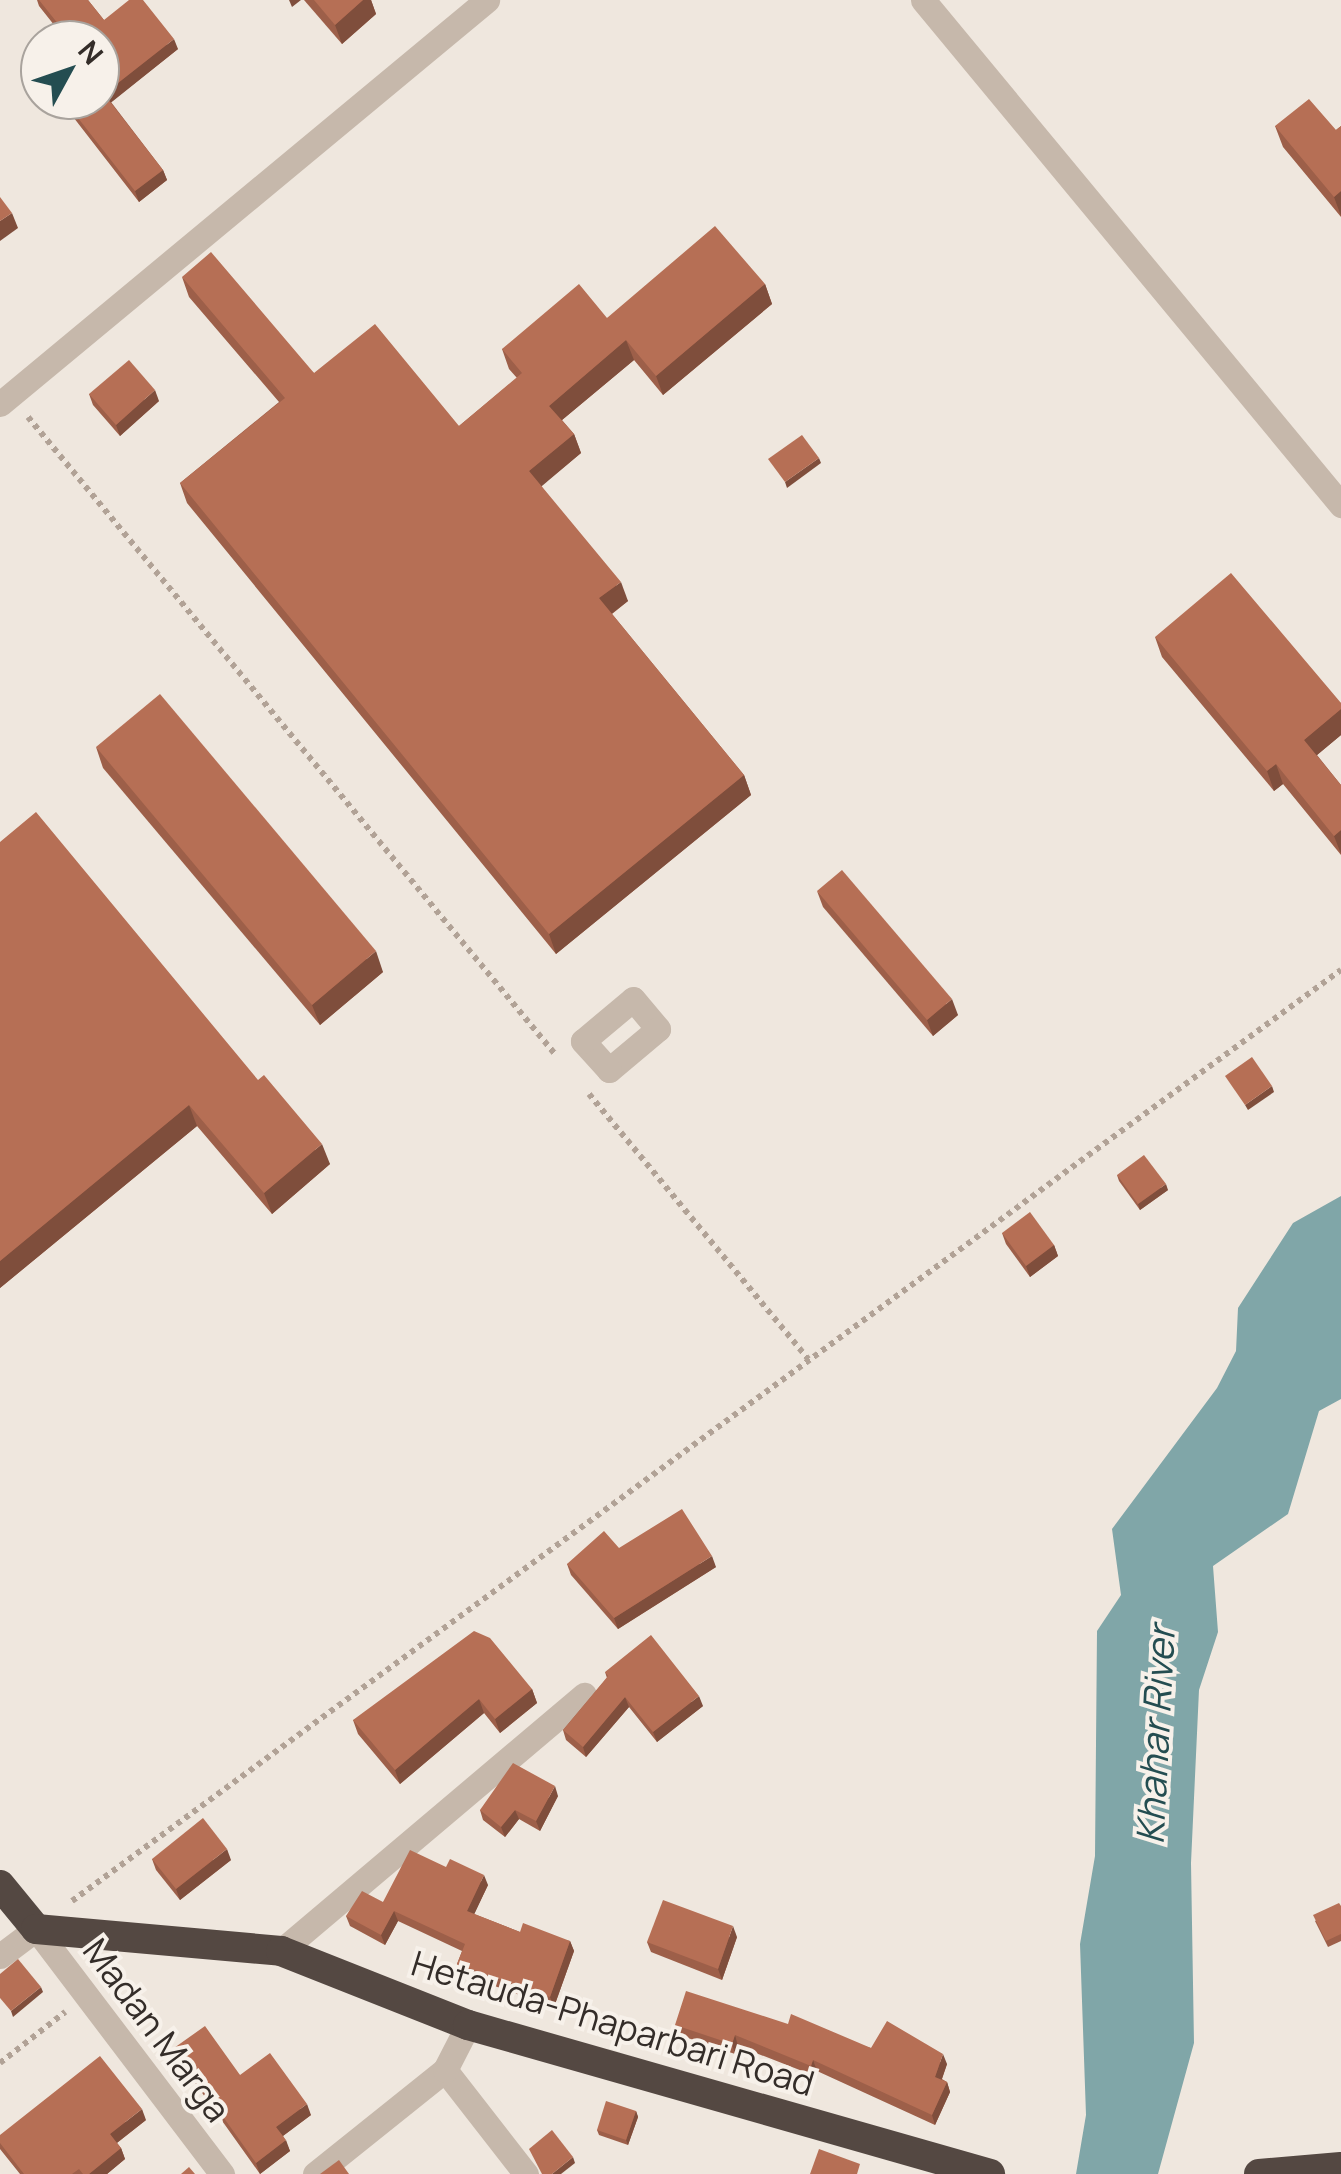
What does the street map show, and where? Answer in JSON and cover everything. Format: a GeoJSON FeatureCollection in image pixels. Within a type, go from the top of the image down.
{"type":"FeatureCollection","features":[{"type":"Feature","properties":{"kind":"highway"},"geometry":{"type":"LineString","coordinates":[[0,1886],[36,1929]]}},
{"type":"Feature","properties":{"kind":"highway","name":"Hetauda-Phaparbari Road"},"geometry":{"type":"LineString","coordinates":[[36,1929],[281,1951],[468,2025],[990,2174]]}},
{"type":"Feature","properties":{"kind":"highway"},"geometry":{"type":"LineString","coordinates":[[1259,2174],[1341,2167]]}},
{"type":"Feature","properties":{"kind":"street"},"geometry":{"type":"LineString","coordinates":[[5,400],[487,0]]}},
{"type":"Feature","properties":{"kind":"street"},"geometry":{"type":"LineString","coordinates":[[923,0],[1341,505]]}},
{"type":"Feature","properties":{"kind":"street"},"geometry":{"type":"LineString","coordinates":[[281,1951],[584,1695]]}},
{"type":"Feature","properties":{"kind":"street"},"geometry":{"type":"LineString","coordinates":[[0,1956],[36,1929]]}},
{"type":"Feature","properties":{"kind":"street","name":"Madan Marga"},"geometry":{"type":"LineString","coordinates":[[36,1929],[222,2174]]}},
{"type":"Feature","properties":{"kind":"street"},"geometry":{"type":"LineString","coordinates":[[315,2174],[446,2070],[468,2025]]}},
{"type":"Feature","properties":{"kind":"street"},"geometry":{"type":"LineString","coordinates":[[446,2070],[526,2174]]}},
{"type":"Feature","properties":{"kind":"path"},"geometry":{"type":"LineString","coordinates":[[5,400],[568,1069]]}},
{"type":"Feature","properties":{"kind":"path"},"geometry":{"type":"LineString","coordinates":[[36,1929],[1341,970]]}},
{"type":"Feature","properties":{"kind":"path"},"geometry":{"type":"LineString","coordinates":[[580,1084],[808,1359]]}},
{"type":"Feature","properties":{"kind":"path"},"geometry":{"type":"LineString","coordinates":[[0,2063],[86,1995]]}},
{"type":"Feature","properties":{"kind":"water","name":"Khahar River"},"geometry":{"type":"Polygon","coordinates":[[[1341,1196],[1341,1399],[1319,1411],[1288,1514],[1213,1566],[1218,1632],[1199,1690],[1191,1863],[1194,2043],[1158,2174],[1076,2174],[1086,2115],[1080,1944],[1095,1856],[1097,1631],[1121,1595],[1112,1529],[1217,1388],[1236,1351],[1238,1308],[1293,1223],[1341,1196]]]}},
{"type":"Feature","properties":{"kind":"building"},"geometry":{"type":"Polygon","coordinates":[[[39,0],[88,0],[104,20],[55,20],[39,0]]]}},
{"type":"Feature","properties":{"kind":"building"},"geometry":{"type":"Polygon","coordinates":[[[129,0],[143,0],[174,39],[120,81],[120,20],[104,20],[129,0]]]}},
{"type":"Feature","properties":{"kind":"building"},"geometry":{"type":"Polygon","coordinates":[[[314,0],[363,0],[335,25],[314,0]]]}},
{"type":"Feature","properties":{"kind":"building"},"geometry":{"type":"Polygon","coordinates":[[[1309,99],[1336,130],[1341,126],[1341,191],[1334,197],[1275,126],[1309,99]]]}},
{"type":"Feature","properties":{"kind":"building"},"geometry":{"type":"Polygon","coordinates":[[[120,115],[163,170],[135,191],[80,120],[120,120],[120,115]]]}},
{"type":"Feature","properties":{"kind":"building"},"geometry":{"type":"Polygon","coordinates":[[[0,197],[12,213],[0,221],[0,197]]]}},
{"type":"Feature","properties":{"kind":"building"},"geometry":{"type":"Polygon","coordinates":[[[715,226],[765,284],[656,376],[626,340],[549,406],[574,434],[529,471],[621,582],[599,598],[744,775],[549,934],[180,483],[285,398],[182,277],[211,252],[314,373],[375,324],[459,426],[522,373],[502,349],[579,284],[607,318],[715,226]]]}},
{"type":"Feature","properties":{"kind":"building"},"geometry":{"type":"Polygon","coordinates":[[[129,360],[155,390],[116,425],[89,394],[129,360]]]}},
{"type":"Feature","properties":{"kind":"building"},"geometry":{"type":"Polygon","coordinates":[[[802,435],[819,458],[785,482],[768,459],[802,435]]]}},
{"type":"Feature","properties":{"kind":"building"},"geometry":{"type":"Polygon","coordinates":[[[1231,573],[1341,703],[1341,709],[1304,740],[1341,785],[1341,830],[1334,836],[1276,764],[1267,771],[1155,637],[1231,573]]]}},
{"type":"Feature","properties":{"kind":"building"},"geometry":{"type":"Polygon","coordinates":[[[160,694],[376,951],[312,1005],[96,747],[160,694]]]}},
{"type":"Feature","properties":{"kind":"building"},"geometry":{"type":"Polygon","coordinates":[[[36,812],[258,1080],[264,1075],[322,1144],[264,1193],[189,1105],[0,1261],[0,842],[36,812]]]}},
{"type":"Feature","properties":{"kind":"building"},"geometry":{"type":"Polygon","coordinates":[[[842,870],[952,999],[927,1020],[817,891],[842,870]]]}},
{"type":"Feature","properties":{"kind":"building"},"geometry":{"type":"Polygon","coordinates":[[[1252,1057],[1272,1086],[1245,1105],[1225,1076],[1252,1057]]]}},
{"type":"Feature","properties":{"kind":"building"},"geometry":{"type":"Polygon","coordinates":[[[1144,1155],[1166,1184],[1138,1204],[1117,1175],[1144,1155]]]}},
{"type":"Feature","properties":{"kind":"building"},"geometry":{"type":"Polygon","coordinates":[[[1030,1212],[1054,1245],[1026,1266],[1002,1233],[1030,1212]]]}},
{"type":"Feature","properties":{"kind":"building"},"geometry":{"type":"Polygon","coordinates":[[[682,1509],[712,1556],[614,1618],[567,1564],[604,1531],[619,1548],[682,1509]]]}},
{"type":"Feature","properties":{"kind":"building"},"geometry":{"type":"Polygon","coordinates":[[[474,1631],[490,1638],[532,1689],[495,1719],[479,1699],[395,1770],[353,1720],[474,1631]]]}},
{"type":"Feature","properties":{"kind":"building"},"geometry":{"type":"Polygon","coordinates":[[[651,1635],[699,1696],[653,1732],[625,1697],[583,1747],[563,1730],[608,1676],[605,1672],[651,1635]]]}},
{"type":"Feature","properties":{"kind":"building"},"geometry":{"type":"Polygon","coordinates":[[[513,1763],[555,1786],[536,1821],[515,1810],[501,1827],[480,1810],[513,1763]]]}},
{"type":"Feature","properties":{"kind":"building"},"geometry":{"type":"Polygon","coordinates":[[[203,1818],[227,1849],[176,1889],[152,1859],[203,1818]]]}},
{"type":"Feature","properties":{"kind":"building"},"geometry":{"type":"Polygon","coordinates":[[[410,1850],[446,1867],[450,1859],[484,1875],[467,1911],[520,1932],[523,1923],[570,1941],[550,1997],[457,1964],[465,1944],[394,1911],[381,1935],[346,1916],[362,1891],[383,1902],[410,1850]]]}},
{"type":"Feature","properties":{"kind":"building"},"geometry":{"type":"Polygon","coordinates":[[[663,1900],[733,1926],[718,1969],[647,1942],[663,1900]]]}},
{"type":"Feature","properties":{"kind":"building"},"geometry":{"type":"Polygon","coordinates":[[[1339,1903],[1341,1934],[1326,1941],[1313,1915],[1339,1903]]]}},
{"type":"Feature","properties":{"kind":"building"},"geometry":{"type":"Polygon","coordinates":[[[18,1959],[41,1987],[11,2011],[0,1998],[0,1974],[18,1959]]]}},
{"type":"Feature","properties":{"kind":"building"},"geometry":{"type":"Polygon","coordinates":[[[686,1991],[788,2024],[791,2014],[871,2048],[887,2021],[943,2054],[935,2077],[947,2082],[932,2115],[813,2060],[811,2066],[735,2035],[732,2044],[675,2025],[686,1991]]]}},
{"type":"Feature","properties":{"kind":"building"},"geometry":{"type":"Polygon","coordinates":[[[205,2026],[240,2075],[270,2053],[307,2104],[276,2127],[286,2140],[256,2163],[174,2048],[205,2026]]]}},
{"type":"Feature","properties":{"kind":"building"},"geometry":{"type":"Polygon","coordinates":[[[100,2056],[142,2109],[110,2134],[121,2148],[89,2174],[79,2169],[72,2174],[24,2174],[0,2143],[0,2135],[100,2056]]]}},
{"type":"Feature","properties":{"kind":"building"},"geometry":{"type":"Polygon","coordinates":[[[606,2101],[636,2111],[626,2140],[597,2130],[606,2101]]]}},
{"type":"Feature","properties":{"kind":"building"},"geometry":{"type":"Polygon","coordinates":[[[552,2130],[573,2157],[552,2174],[542,2174],[529,2149],[552,2130]]]}},
{"type":"Feature","properties":{"kind":"building"},"geometry":{"type":"Polygon","coordinates":[[[819,2149],[860,2164],[857,2174],[810,2174],[819,2149]]]}},
{"type":"Feature","properties":{"kind":"building"},"geometry":{"type":"Polygon","coordinates":[[[339,2160],[349,2174],[320,2174],[339,2160]]]}}]}
